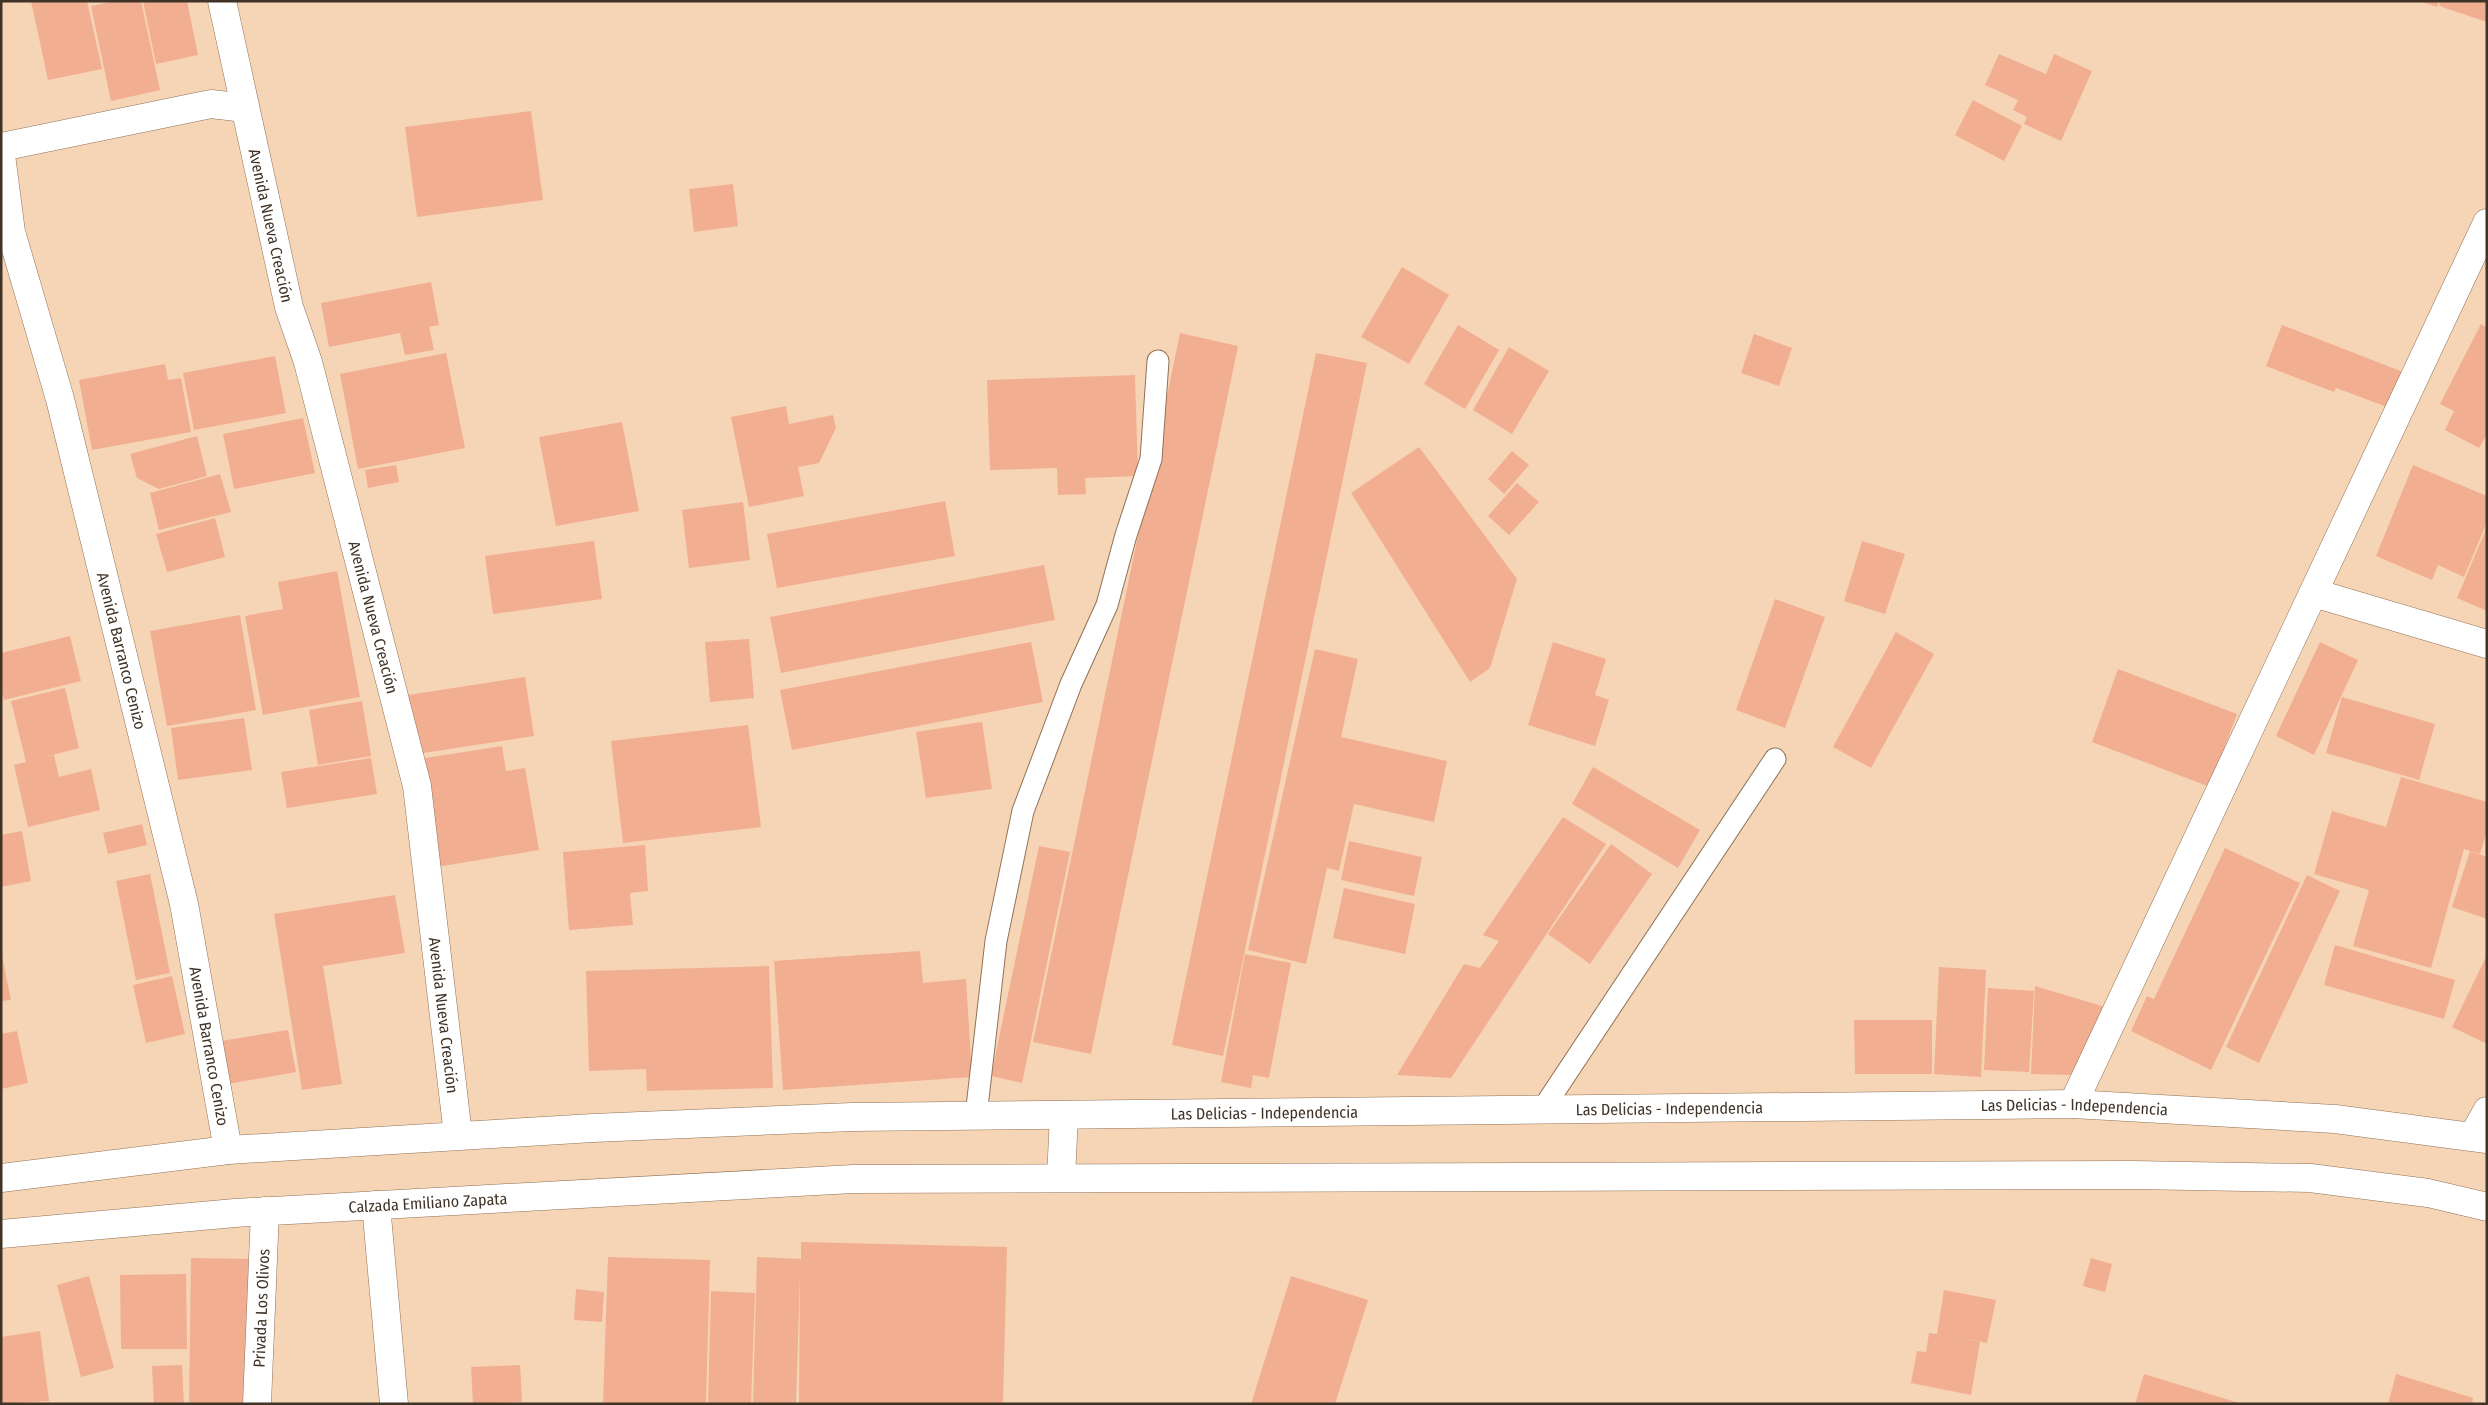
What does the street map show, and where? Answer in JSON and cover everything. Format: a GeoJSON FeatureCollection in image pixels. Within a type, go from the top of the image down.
{"type":"FeatureCollection","features":[{"type":"Feature","properties":{"kind":"main road","name":"Avenida Nueva Creación"},"geometry":{"type":"LineString","coordinates":[[222,1],[289,307],[308,362],[417,786],[458,1136]]}},
{"type":"Feature","properties":{"kind":"main road"},"geometry":{"type":"LineString","coordinates":[[1,148],[211,104],[245,108]]}},
{"type":"Feature","properties":{"kind":"main road","name":"Avenida Barranco Cenizo"},"geometry":{"type":"LineString","coordinates":[[1,155],[10,232],[60,399],[184,904],[228,1150]]}},
{"type":"Feature","properties":{"kind":"main road"},"geometry":{"type":"LineString","coordinates":[[2073,1104],[2487,224]]}},
{"type":"Feature","properties":{"kind":"main road"},"geometry":{"type":"LineString","coordinates":[[2314,593],[2487,644]]}},
{"type":"Feature","properties":{"kind":"main road","name":"Las Delicias - Independencia"},"geometry":{"type":"LineString","coordinates":[[458,1136],[852,1117],[2073,1104],[2335,1119],[2480,1137]]}},
{"type":"Feature","properties":{"kind":"main road"},"geometry":{"type":"LineString","coordinates":[[2480,1137],[2487,1111]]}},
{"type":"Feature","properties":{"kind":"main road"},"geometry":{"type":"LineString","coordinates":[[1064,1115],[1061,1178],[2050,1174],[2310,1178],[2428,1193],[2487,1207]]}},
{"type":"Feature","properties":{"kind":"main road"},"geometry":{"type":"LineString","coordinates":[[1,1178],[228,1150],[458,1136]]}},
{"type":"Feature","properties":{"kind":"main road","name":"Calzada Emiliano Zapata"},"geometry":{"type":"LineString","coordinates":[[1,1234],[266,1211],[376,1205],[853,1180],[1061,1178]]}},
{"type":"Feature","properties":{"kind":"main road"},"geometry":{"type":"LineString","coordinates":[[376,1205],[394,1404]]}},
{"type":"Feature","properties":{"kind":"main road","name":"Privada Los Olivos"},"geometry":{"type":"LineString","coordinates":[[256,1404],[266,1211]]}},
{"type":"Feature","properties":{"kind":"lane"},"geometry":{"type":"LineString","coordinates":[[976,1116],[996,941],[1023,812],[1071,684],[1107,605],[1126,535],[1151,459],[1158,361]]}},
{"type":"Feature","properties":{"kind":"lane"},"geometry":{"type":"LineString","coordinates":[[1542,1110],[1776,759]]}},
{"type":"Feature","properties":{"kind":"building"},"geometry":{"type":"Polygon","coordinates":[[[31,1],[87,1],[102,69],[48,80],[31,1]]]}},
{"type":"Feature","properties":{"kind":"building"},"geometry":{"type":"Polygon","coordinates":[[[115,1],[141,1],[160,90],[111,101],[91,6],[115,1]]]}},
{"type":"Feature","properties":{"kind":"building"},"geometry":{"type":"Polygon","coordinates":[[[143,1],[187,1],[198,55],[156,64],[143,1]]]}},
{"type":"Feature","properties":{"kind":"building"},"geometry":{"type":"Polygon","coordinates":[[[2420,1],[2439,1],[2437,7],[2420,1]]]}},
{"type":"Feature","properties":{"kind":"building"},"geometry":{"type":"Polygon","coordinates":[[[2440,1],[2487,1],[2487,22],[2439,6],[2440,1]]]}},
{"type":"Feature","properties":{"kind":"building"},"geometry":{"type":"Polygon","coordinates":[[[1999,54],[2046,74],[2054,54],[2092,71],[2061,141],[2024,124],[2027,117],[2013,110],[2018,100],[1985,85],[1999,54]]]}},
{"type":"Feature","properties":{"kind":"building"},"geometry":{"type":"Polygon","coordinates":[[[1973,100],[2022,126],[2004,161],[1955,135],[1973,100]]]}},
{"type":"Feature","properties":{"kind":"building"},"geometry":{"type":"Polygon","coordinates":[[[531,111],[543,200],[417,217],[405,127],[531,111]]]}},
{"type":"Feature","properties":{"kind":"building"},"geometry":{"type":"Polygon","coordinates":[[[733,184],[738,226],[694,232],[689,189],[733,184]]]}},
{"type":"Feature","properties":{"kind":"building"},"geometry":{"type":"Polygon","coordinates":[[[1402,267],[1449,295],[1409,364],[1361,337],[1402,267]]]}},
{"type":"Feature","properties":{"kind":"building"},"geometry":{"type":"Polygon","coordinates":[[[431,282],[439,325],[429,327],[434,350],[405,355],[400,333],[329,347],[321,303],[431,282]]]}},
{"type":"Feature","properties":{"kind":"building"},"geometry":{"type":"Polygon","coordinates":[[[2481,324],[2487,328],[2487,434],[2479,448],[2445,430],[2454,411],[2440,404],[2481,324]]]}},
{"type":"Feature","properties":{"kind":"building"},"geometry":{"type":"Polygon","coordinates":[[[1458,325],[1499,350],[1465,409],[1424,384],[1458,325]]]}},
{"type":"Feature","properties":{"kind":"building"},"geometry":{"type":"Polygon","coordinates":[[[2282,325],[2403,372],[2390,408],[2336,388],[2334,392],[2266,366],[2282,325]]]}},
{"type":"Feature","properties":{"kind":"building"},"geometry":{"type":"Polygon","coordinates":[[[1180,333],[1238,346],[1091,1054],[1033,1042],[1180,333]]]}},
{"type":"Feature","properties":{"kind":"building"},"geometry":{"type":"Polygon","coordinates":[[[1754,334],[1792,348],[1779,386],[1741,373],[1754,334]]]}},
{"type":"Feature","properties":{"kind":"building"},"geometry":{"type":"Polygon","coordinates":[[[1509,347],[1549,371],[1512,434],[1473,410],[1509,347]]]}},
{"type":"Feature","properties":{"kind":"building"},"geometry":{"type":"Polygon","coordinates":[[[446,353],[465,448],[358,469],[340,374],[446,353]]]}},
{"type":"Feature","properties":{"kind":"building"},"geometry":{"type":"Polygon","coordinates":[[[1316,353],[1367,363],[1223,1056],[1172,1045],[1316,353]]]}},
{"type":"Feature","properties":{"kind":"building"},"geometry":{"type":"Polygon","coordinates":[[[275,356],[286,413],[194,430],[183,373],[275,356]]]}},
{"type":"Feature","properties":{"kind":"building"},"geometry":{"type":"Polygon","coordinates":[[[165,364],[168,380],[181,378],[191,432],[92,450],[79,380],[165,364]]]}},
{"type":"Feature","properties":{"kind":"building"},"geometry":{"type":"Polygon","coordinates":[[[1135,375],[1138,476],[1085,478],[1086,494],[1058,495],[1057,468],[990,470],[987,380],[1135,375]]]}},
{"type":"Feature","properties":{"kind":"building"},"geometry":{"type":"Polygon","coordinates":[[[786,406],[789,424],[833,415],[836,428],[819,463],[798,467],[804,496],[749,507],[731,417],[786,406]]]}},
{"type":"Feature","properties":{"kind":"building"},"geometry":{"type":"Polygon","coordinates":[[[303,418],[315,473],[234,489],[223,434],[303,418]]]}},
{"type":"Feature","properties":{"kind":"building"},"geometry":{"type":"Polygon","coordinates":[[[622,422],[639,511],[556,526],[539,437],[622,422]]]}},
{"type":"Feature","properties":{"kind":"building"},"geometry":{"type":"Polygon","coordinates":[[[197,436],[207,476],[159,489],[137,478],[130,454],[197,436]]]}},
{"type":"Feature","properties":{"kind":"building"},"geometry":{"type":"Polygon","coordinates":[[[1419,447],[1517,579],[1490,668],[1470,682],[1351,493],[1419,447]]]}},
{"type":"Feature","properties":{"kind":"building"},"geometry":{"type":"Polygon","coordinates":[[[1512,451],[1529,465],[1504,494],[1488,479],[1512,451]]]}},
{"type":"Feature","properties":{"kind":"building"},"geometry":{"type":"Polygon","coordinates":[[[396,465],[399,482],[368,488],[365,470],[396,465]]]}},
{"type":"Feature","properties":{"kind":"building"},"geometry":{"type":"Polygon","coordinates":[[[2413,465],[2487,496],[2487,522],[2464,577],[2438,565],[2432,580],[2376,556],[2413,465]]]}},
{"type":"Feature","properties":{"kind":"building"},"geometry":{"type":"Polygon","coordinates":[[[220,474],[231,512],[159,530],[150,493],[220,474]]]}},
{"type":"Feature","properties":{"kind":"building"},"geometry":{"type":"Polygon","coordinates":[[[1517,483],[1539,502],[1509,535],[1488,516],[1517,483]]]}},
{"type":"Feature","properties":{"kind":"building"},"geometry":{"type":"Polygon","coordinates":[[[945,501],[955,556],[777,588],[767,534],[945,501]]]}},
{"type":"Feature","properties":{"kind":"building"},"geometry":{"type":"Polygon","coordinates":[[[743,502],[750,560],[689,568],[682,510],[743,502]]]}},
{"type":"Feature","properties":{"kind":"building"},"geometry":{"type":"Polygon","coordinates":[[[215,518],[225,557],[167,572],[156,534],[215,518]]]}},
{"type":"Feature","properties":{"kind":"building"},"geometry":{"type":"Polygon","coordinates":[[[2487,527],[2487,611],[2457,598],[2487,527]]]}},
{"type":"Feature","properties":{"kind":"building"},"geometry":{"type":"Polygon","coordinates":[[[594,541],[602,599],[493,614],[485,556],[594,541]]]}},
{"type":"Feature","properties":{"kind":"building"},"geometry":{"type":"Polygon","coordinates":[[[1862,541],[1905,554],[1885,614],[1844,601],[1862,541]]]}},
{"type":"Feature","properties":{"kind":"building"},"geometry":{"type":"Polygon","coordinates":[[[1044,565],[1055,620],[781,673],[770,617],[1044,565]]]}},
{"type":"Feature","properties":{"kind":"building"},"geometry":{"type":"Polygon","coordinates":[[[337,571],[360,697],[263,715],[245,616],[283,609],[278,582],[337,571]]]}},
{"type":"Feature","properties":{"kind":"building"},"geometry":{"type":"Polygon","coordinates":[[[1775,599],[1825,617],[1785,728],[1736,710],[1775,599]]]}},
{"type":"Feature","properties":{"kind":"building"},"geometry":{"type":"Polygon","coordinates":[[[240,615],[256,710],[167,726],[150,631],[240,615]]]}},
{"type":"Feature","properties":{"kind":"building"},"geometry":{"type":"Polygon","coordinates":[[[1896,632],[1934,654],[1871,768],[1833,747],[1896,632]]]}},
{"type":"Feature","properties":{"kind":"building"},"geometry":{"type":"Polygon","coordinates":[[[70,636],[81,681],[4,700],[1,689],[1,653],[70,636]]]}},
{"type":"Feature","properties":{"kind":"building"},"geometry":{"type":"Polygon","coordinates":[[[749,639],[754,698],[710,702],[705,642],[749,639]]]}},
{"type":"Feature","properties":{"kind":"building"},"geometry":{"type":"Polygon","coordinates":[[[1031,642],[1043,702],[792,750],[780,690],[1031,642]]]}},
{"type":"Feature","properties":{"kind":"building"},"geometry":{"type":"Polygon","coordinates":[[[1553,642],[1606,659],[1595,695],[1609,700],[1595,746],[1528,725],[1553,642]]]}},
{"type":"Feature","properties":{"kind":"building"},"geometry":{"type":"Polygon","coordinates":[[[2320,642],[2358,660],[2314,755],[2276,736],[2320,642]]]}},
{"type":"Feature","properties":{"kind":"building"},"geometry":{"type":"Polygon","coordinates":[[[1315,649],[1358,659],[1341,737],[1447,761],[1434,822],[1354,804],[1339,871],[1327,868],[1306,964],[1248,950],[1315,649]]]}},
{"type":"Feature","properties":{"kind":"building"},"geometry":{"type":"Polygon","coordinates":[[[2118,669],[2237,714],[2210,787],[2092,742],[2118,669]]]}},
{"type":"Feature","properties":{"kind":"building"},"geometry":{"type":"Polygon","coordinates":[[[525,677],[534,736],[417,754],[408,695],[525,677]]]}},
{"type":"Feature","properties":{"kind":"building"},"geometry":{"type":"Polygon","coordinates":[[[65,688],[79,748],[37,759],[54,755],[59,777],[91,769],[100,810],[28,827],[14,765],[26,762],[11,701],[65,688]]]}},
{"type":"Feature","properties":{"kind":"building"},"geometry":{"type":"Polygon","coordinates":[[[2342,697],[2435,724],[2419,780],[2326,753],[2342,697]]]}},
{"type":"Feature","properties":{"kind":"building"},"geometry":{"type":"Polygon","coordinates":[[[362,701],[371,756],[318,765],[309,710],[362,701]]]}},
{"type":"Feature","properties":{"kind":"building"},"geometry":{"type":"Polygon","coordinates":[[[244,718],[252,770],[178,780],[171,728],[244,718]]]}},
{"type":"Feature","properties":{"kind":"building"},"geometry":{"type":"Polygon","coordinates":[[[982,722],[992,789],[926,798],[916,732],[982,722]]]}},
{"type":"Feature","properties":{"kind":"building"},"geometry":{"type":"Polygon","coordinates":[[[748,725],[761,827],[623,843],[611,741],[748,725]]]}},
{"type":"Feature","properties":{"kind":"building"},"geometry":{"type":"Polygon","coordinates":[[[502,746],[506,771],[525,768],[539,850],[437,867],[419,759],[502,746]]]}},
{"type":"Feature","properties":{"kind":"building"},"geometry":{"type":"Polygon","coordinates":[[[371,758],[377,794],[287,808],[281,772],[371,758]]]}},
{"type":"Feature","properties":{"kind":"building"},"geometry":{"type":"Polygon","coordinates":[[[1593,767],[1700,830],[1678,868],[1572,804],[1593,767]]]}},
{"type":"Feature","properties":{"kind":"building"},"geometry":{"type":"Polygon","coordinates":[[[2401,777],[2487,802],[2487,830],[2480,854],[2464,849],[2431,968],[2353,946],[2369,890],[2314,874],[2332,811],[2386,827],[2401,777]]]}},
{"type":"Feature","properties":{"kind":"building"},"geometry":{"type":"Polygon","coordinates":[[[1563,817],[1606,844],[1451,1078],[1397,1075],[1464,964],[1480,968],[1499,941],[1483,935],[1563,817]]]}},
{"type":"Feature","properties":{"kind":"building"},"geometry":{"type":"Polygon","coordinates":[[[142,824],[147,845],[108,854],[103,833],[142,824]]]}},
{"type":"Feature","properties":{"kind":"building"},"geometry":{"type":"Polygon","coordinates":[[[22,831],[31,881],[1,887],[1,835],[22,831]]]}},
{"type":"Feature","properties":{"kind":"building"},"geometry":{"type":"Polygon","coordinates":[[[1349,841],[1422,857],[1414,896],[1341,880],[1349,841]]]}},
{"type":"Feature","properties":{"kind":"building"},"geometry":{"type":"Polygon","coordinates":[[[1611,844],[1652,874],[1590,964],[1548,934],[1611,844]]]}},
{"type":"Feature","properties":{"kind":"building"},"geometry":{"type":"Polygon","coordinates":[[[645,845],[648,891],[630,893],[633,925],[569,930],[563,852],[645,845]]]}},
{"type":"Feature","properties":{"kind":"building"},"geometry":{"type":"Polygon","coordinates":[[[1039,846],[1070,852],[1022,1083],[991,1076],[1039,846]]]}},
{"type":"Feature","properties":{"kind":"building"},"geometry":{"type":"Polygon","coordinates":[[[2225,848],[2300,883],[2211,1070],[2131,1031],[2147,996],[2154,999],[2225,848]]]}},
{"type":"Feature","properties":{"kind":"building"},"geometry":{"type":"Polygon","coordinates":[[[2470,851],[2487,857],[2487,919],[2452,907],[2470,851]]]}},
{"type":"Feature","properties":{"kind":"building"},"geometry":{"type":"Polygon","coordinates":[[[150,874],[170,973],[136,980],[116,881],[150,874]]]}},
{"type":"Feature","properties":{"kind":"building"},"geometry":{"type":"Polygon","coordinates":[[[2307,875],[2340,891],[2259,1063],[2226,1047],[2307,875]]]}},
{"type":"Feature","properties":{"kind":"building"},"geometry":{"type":"Polygon","coordinates":[[[1344,888],[1415,904],[1405,954],[1333,938],[1344,888]]]}},
{"type":"Feature","properties":{"kind":"building"},"geometry":{"type":"Polygon","coordinates":[[[395,895],[405,953],[323,966],[342,1084],[302,1090],[274,914],[395,895]]]}},
{"type":"Feature","properties":{"kind":"building"},"geometry":{"type":"Polygon","coordinates":[[[2335,945],[2455,980],[2444,1019],[2324,985],[2335,945]]]}},
{"type":"Feature","properties":{"kind":"building"},"geometry":{"type":"Polygon","coordinates":[[[1,951],[11,1000],[1,1001],[1,951]]]}},
{"type":"Feature","properties":{"kind":"building"},"geometry":{"type":"Polygon","coordinates":[[[920,951],[923,983],[966,979],[972,1077],[783,1090],[774,961],[920,951]]]}},
{"type":"Feature","properties":{"kind":"building"},"geometry":{"type":"Polygon","coordinates":[[[1245,954],[1291,963],[1269,1078],[1253,1075],[1251,1088],[1221,1082],[1245,954]]]}},
{"type":"Feature","properties":{"kind":"building"},"geometry":{"type":"Polygon","coordinates":[[[2487,955],[2487,1044],[2452,1027],[2487,955]]]}},
{"type":"Feature","properties":{"kind":"building"},"geometry":{"type":"Polygon","coordinates":[[[769,966],[773,1088],[647,1091],[646,1069],[589,1071],[586,971],[769,966]]]}},
{"type":"Feature","properties":{"kind":"building"},"geometry":{"type":"Polygon","coordinates":[[[1939,967],[1986,970],[1981,1077],[1934,1074],[1939,967]]]}},
{"type":"Feature","properties":{"kind":"building"},"geometry":{"type":"Polygon","coordinates":[[[172,976],[185,1034],[146,1043],[133,985],[172,976]]]}},
{"type":"Feature","properties":{"kind":"building"},"geometry":{"type":"Polygon","coordinates":[[[2035,986],[2105,1007],[2104,1020],[2070,1075],[2031,1074],[2035,986]]]}},
{"type":"Feature","properties":{"kind":"building"},"geometry":{"type":"Polygon","coordinates":[[[1988,988],[2034,991],[2029,1072],[1984,1070],[1988,988]]]}},
{"type":"Feature","properties":{"kind":"building"},"geometry":{"type":"Polygon","coordinates":[[[1854,1020],[1932,1020],[1932,1074],[1855,1074],[1854,1020]]]}},
{"type":"Feature","properties":{"kind":"building"},"geometry":{"type":"Polygon","coordinates":[[[288,1030],[296,1072],[228,1084],[221,1041],[288,1030]]]}},
{"type":"Feature","properties":{"kind":"building"},"geometry":{"type":"Polygon","coordinates":[[[17,1031],[28,1083],[1,1089],[1,1034],[17,1031]]]}},
{"type":"Feature","properties":{"kind":"building"},"geometry":{"type":"Polygon","coordinates":[[[801,1242],[1007,1247],[1003,1404],[799,1404],[800,1274],[796,1404],[753,1404],[757,1257],[801,1259],[801,1242]]]}},
{"type":"Feature","properties":{"kind":"building"},"geometry":{"type":"Polygon","coordinates":[[[608,1257],[710,1260],[706,1404],[603,1404],[608,1257]]]}},
{"type":"Feature","properties":{"kind":"building"},"geometry":{"type":"Polygon","coordinates":[[[191,1258],[253,1259],[251,1404],[189,1404],[191,1258]]]}},
{"type":"Feature","properties":{"kind":"building"},"geometry":{"type":"Polygon","coordinates":[[[2091,1258],[2112,1264],[2105,1292],[2083,1286],[2091,1258]]]}},
{"type":"Feature","properties":{"kind":"building"},"geometry":{"type":"Polygon","coordinates":[[[186,1274],[187,1349],[121,1349],[120,1275],[186,1274]]]}},
{"type":"Feature","properties":{"kind":"building"},"geometry":{"type":"Polygon","coordinates":[[[89,1276],[114,1368],[81,1377],[57,1285],[89,1276]]]}},
{"type":"Feature","properties":{"kind":"building"},"geometry":{"type":"Polygon","coordinates":[[[1291,1276],[1368,1300],[1335,1404],[1251,1404],[1291,1276]]]}},
{"type":"Feature","properties":{"kind":"building"},"geometry":{"type":"Polygon","coordinates":[[[576,1289],[604,1292],[602,1322],[574,1320],[576,1289]]]}},
{"type":"Feature","properties":{"kind":"building"},"geometry":{"type":"Polygon","coordinates":[[[1944,1290],[1996,1300],[1987,1343],[1953,1336],[1980,1342],[1971,1395],[1911,1383],[1917,1351],[1926,1352],[1929,1333],[1937,1334],[1944,1290]]]}},
{"type":"Feature","properties":{"kind":"building"},"geometry":{"type":"Polygon","coordinates":[[[711,1291],[755,1293],[751,1404],[708,1404],[711,1291]]]}},
{"type":"Feature","properties":{"kind":"building"},"geometry":{"type":"Polygon","coordinates":[[[40,1331],[49,1401],[1,1404],[1,1337],[40,1331]]]}},
{"type":"Feature","properties":{"kind":"building"},"geometry":{"type":"Polygon","coordinates":[[[182,1365],[184,1404],[154,1404],[152,1366],[182,1365]]]}},
{"type":"Feature","properties":{"kind":"building"},"geometry":{"type":"Polygon","coordinates":[[[520,1365],[522,1402],[473,1404],[471,1367],[520,1365]]]}},
{"type":"Feature","properties":{"kind":"building"},"geometry":{"type":"Polygon","coordinates":[[[2144,1374],[2239,1403],[2239,1404],[2135,1404],[2144,1374]]]}},
{"type":"Feature","properties":{"kind":"building"},"geometry":{"type":"Polygon","coordinates":[[[2396,1374],[2473,1398],[2472,1404],[2388,1404],[2396,1374]]]}}]}
